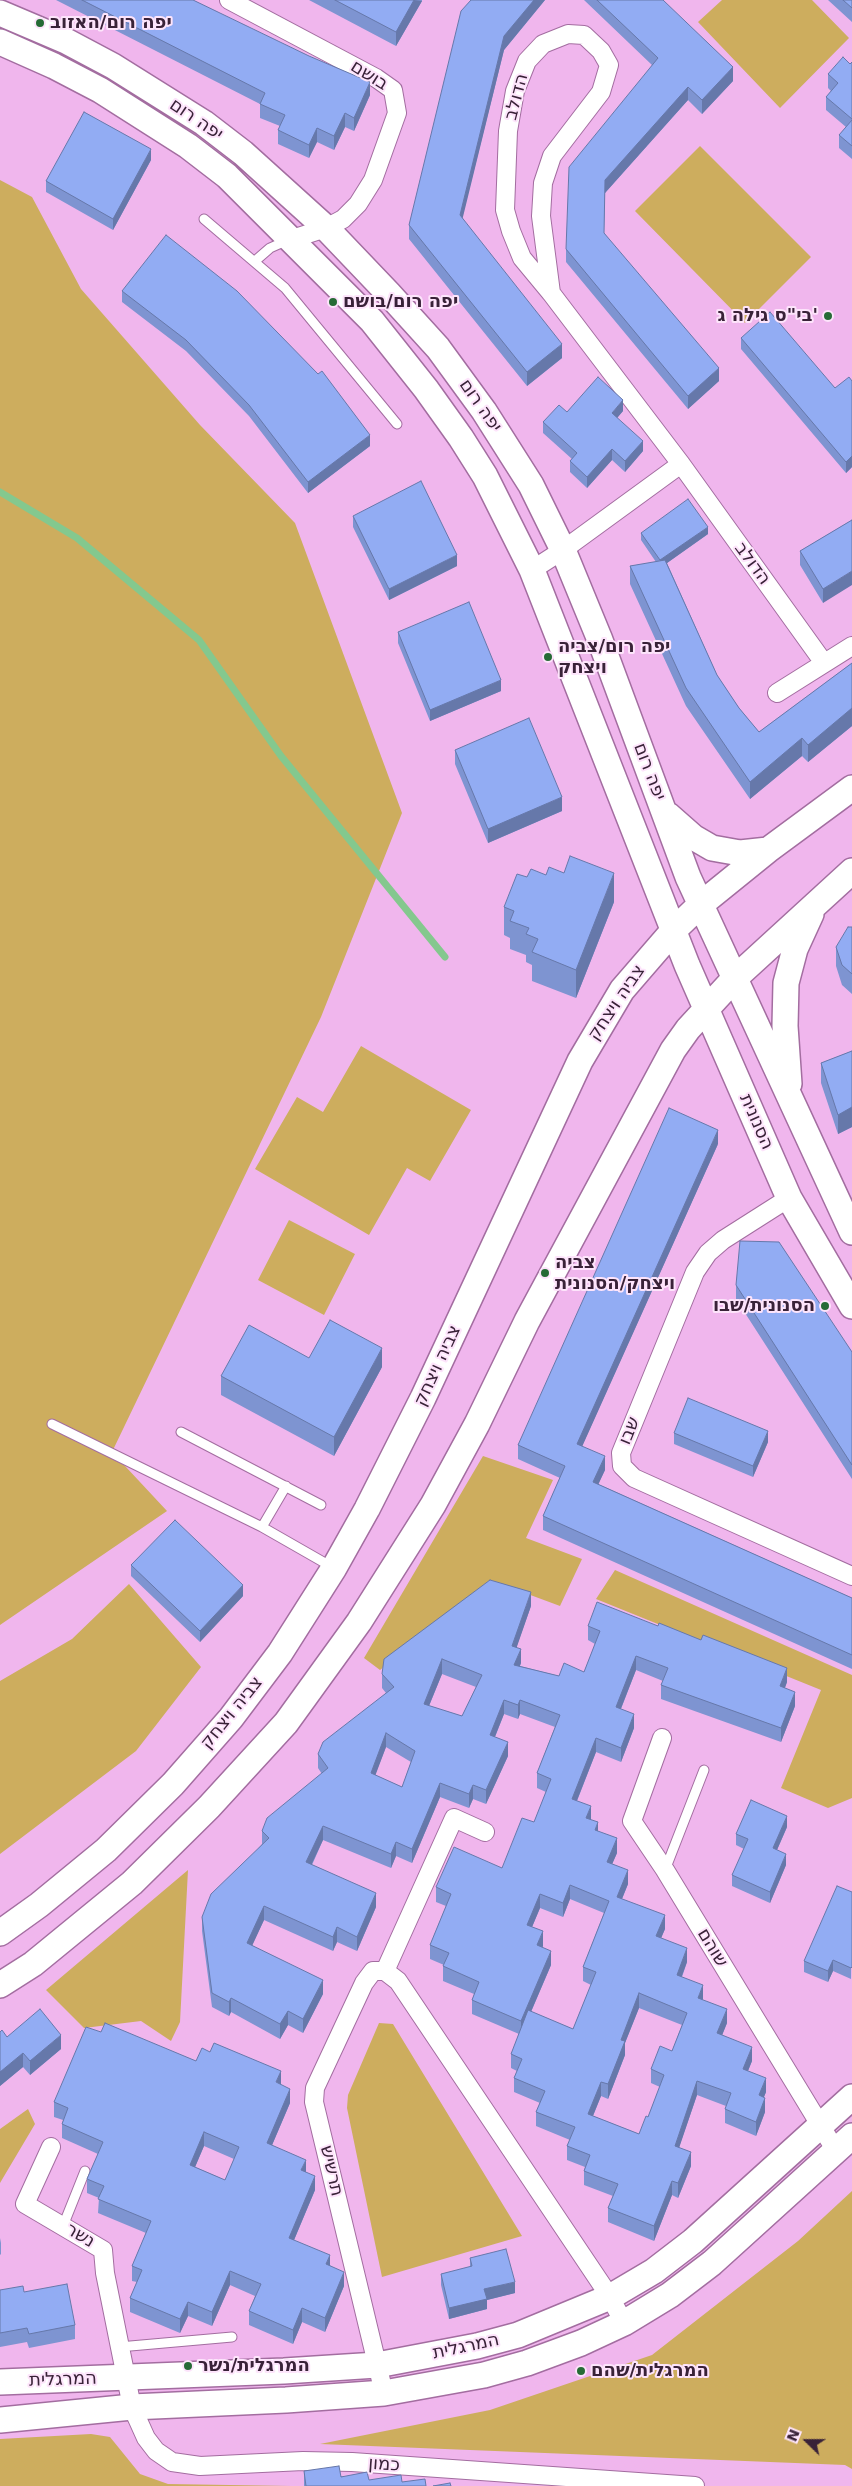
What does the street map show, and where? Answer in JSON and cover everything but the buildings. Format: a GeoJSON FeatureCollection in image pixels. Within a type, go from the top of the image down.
{"type":"FeatureCollection","features":[{"type":"Feature","properties":{"kind":"street","name":"בושם"},"geometry":{"type":"LineString","coordinates":[[228,0],[376,78],[393,90],[396,113],[373,180],[358,204],[343,219],[326,228]]}},
{"type":"Feature","properties":{"kind":"street","name":"יפה רום"},"geometry":{"type":"LineString","coordinates":[[0,13],[66,42],[113,66],[204,123],[243,153],[326,228],[438,348],[510,449],[531,485],[563,550],[700,905],[734,979]]}},
{"type":"Feature","properties":{"kind":"street","name":"הדולב"},"geometry":{"type":"LineString","coordinates":[[551,293],[541,216],[543,183],[552,156],[601,92],[609,65],[601,51],[584,35],[568,34],[543,44],[527,61],[515,91],[508,130],[505,210],[522,258],[551,293],[681,464],[824,663]]}},
{"type":"Feature","properties":{"kind":"street","name":"יפה רום"},"geometry":{"type":"LineString","coordinates":[[0,42],[54,66],[100,90],[188,146],[227,176],[372,321],[426,389],[485,476],[532,570],[673,931]]}},
{"type":"Feature","properties":{"kind":"street"},"geometry":{"type":"LineString","coordinates":[[292,239],[326,228]]}},
{"type":"Feature","properties":{"kind":"street"},"geometry":{"type":"LineString","coordinates":[[532,570],[563,550],[681,464]]}},
{"type":"Feature","properties":{"kind":"street"},"geometry":{"type":"LineString","coordinates":[[777,693],[852,646]]}},
{"type":"Feature","properties":{"kind":"street","name":"צביה ויצחק"},"geometry":{"type":"LineString","coordinates":[[0,1933],[39,1905],[106,1850],[173,1784],[231,1718],[280,1653],[334,1568],[367,1509],[423,1398],[580,1061],[622,990],[673,931],[700,905],[768,850],[852,788]]}},
{"type":"Feature","properties":{"kind":"street"},"geometry":{"type":"LineString","coordinates":[[664,810],[683,830],[712,848],[740,853],[768,850]]}},
{"type":"Feature","properties":{"kind":"street"},"geometry":{"type":"LineString","coordinates":[[0,1985],[33,1964],[132,1883],[209,1807],[286,1722],[360,1622],[442,1489],[477,1424],[527,1321],[603,1182],[660,1071],[688,1029],[705,1009],[734,979],[852,871]]}},
{"type":"Feature","properties":{"kind":"street"},"geometry":{"type":"LineString","coordinates":[[790,1101],[784,1026],[786,983],[795,950],[815,905]]}},
{"type":"Feature","properties":{"kind":"street","name":"הסנונית"},"geometry":{"type":"LineString","coordinates":[[673,931],[705,1009],[789,1198],[852,1306]]}},
{"type":"Feature","properties":{"kind":"street"},"geometry":{"type":"LineString","coordinates":[[734,979],[852,1232]]}},
{"type":"Feature","properties":{"kind":"street","name":"שבו"},"geometry":{"type":"LineString","coordinates":[[789,1198],[723,1240],[708,1253],[695,1272],[620,1453],[622,1466],[634,1478],[852,1576]]}},
{"type":"Feature","properties":{"kind":"street","name":"שוהם"},"geometry":{"type":"LineString","coordinates":[[662,1738],[632,1821],[665,1870],[820,2126],[844,2144]]}},
{"type":"Feature","properties":{"kind":"street"},"geometry":{"type":"LineString","coordinates":[[485,1832],[454,1818],[386,1971],[398,1982],[610,2297],[624,2323]]}},
{"type":"Feature","properties":{"kind":"street","name":"תרשיש"},"geometry":{"type":"LineString","coordinates":[[384,2393],[314,2102],[315,2088],[364,1983],[373,1971],[386,1971]]}},
{"type":"Feature","properties":{"kind":"street","name":"המרגלית"},"geometry":{"type":"LineString","coordinates":[[0,2382],[126,2378],[377,2364],[477,2346],[518,2335],[570,2316],[610,2297],[654,2270],[693,2240],[852,2097]]}},
{"type":"Feature","properties":{"kind":"street","name":"המרגלית"},"geometry":{"type":"LineString","coordinates":[[0,2420],[132,2407],[384,2393],[484,2375],[527,2363],[581,2343],[624,2323],[670,2295],[712,2263],[844,2144]]}},
{"type":"Feature","properties":{"kind":"street","name":"נשר"},"geometry":{"type":"LineString","coordinates":[[51,2147],[25,2204],[103,2250],[126,2378]]}},
{"type":"Feature","properties":{"kind":"street","name":"כמון"},"geometry":{"type":"LineString","coordinates":[[126,2378],[132,2407],[146,2438],[156,2451],[172,2462],[200,2466],[302,2461],[352,2462],[695,2486]]}},
{"type":"Feature","properties":{"kind":"lane"},"geometry":{"type":"LineString","coordinates":[[204,219],[285,288],[397,424]]}},
{"type":"Feature","properties":{"kind":"lane"},"geometry":{"type":"LineString","coordinates":[[255,261],[270,248],[292,239]]}},
{"type":"Feature","properties":{"kind":"lane"},"geometry":{"type":"LineString","coordinates":[[52,1424],[262,1527],[334,1568]]}},
{"type":"Feature","properties":{"kind":"lane"},"geometry":{"type":"LineString","coordinates":[[181,1432],[321,1505]]}},
{"type":"Feature","properties":{"kind":"lane"},"geometry":{"type":"LineString","coordinates":[[262,1527],[286,1486]]}},
{"type":"Feature","properties":{"kind":"lane"},"geometry":{"type":"LineString","coordinates":[[665,1870],[704,1770]]}},
{"type":"Feature","properties":{"kind":"lane"},"geometry":{"type":"LineString","coordinates":[[62,2226],[85,2171]]}},
{"type":"Feature","properties":{"kind":"lane"},"geometry":{"type":"LineString","coordinates":[[119,2347],[232,2337]]}},
{"type":"Feature","properties":{"kind":"shaded area"},"geometry":{"type":"Polygon","coordinates":[[[722,0],[812,0],[849,38],[780,108],[698,22],[722,0]]]}},
{"type":"Feature","properties":{"kind":"shaded area"},"geometry":{"type":"Polygon","coordinates":[[[700,146],[811,257],[745,323],[635,211],[700,146]]]}},
{"type":"Feature","properties":{"kind":"shaded area"},"geometry":{"type":"Polygon","coordinates":[[[0,180],[32,197],[81,289],[200,425],[295,523],[402,813],[321,1017],[112,1452],[167,1511],[0,1625],[0,180]]]}},
{"type":"Feature","properties":{"kind":"shaded area"},"geometry":{"type":"Polygon","coordinates":[[[361,1046],[471,1110],[430,1181],[407,1168],[369,1235],[255,1169],[297,1097],[323,1112],[361,1046]]]}},
{"type":"Feature","properties":{"kind":"shaded area"},"geometry":{"type":"Polygon","coordinates":[[[289,1220],[355,1254],[324,1315],[258,1280],[289,1220]]]}},
{"type":"Feature","properties":{"kind":"shaded area"},"geometry":{"type":"Polygon","coordinates":[[[483,1456],[553,1480],[526,1538],[582,1559],[560,1606],[490,1580],[380,1670],[364,1658],[483,1456]]]}},
{"type":"Feature","properties":{"kind":"shaded area"},"geometry":{"type":"Polygon","coordinates":[[[615,1570],[852,1675],[852,1798],[828,1808],[781,1788],[821,1690],[596,1599],[615,1570]]]}},
{"type":"Feature","properties":{"kind":"shaded area"},"geometry":{"type":"Polygon","coordinates":[[[129,1584],[201,1667],[136,1751],[0,1854],[0,1681],[72,1639],[129,1584]]]}},
{"type":"Feature","properties":{"kind":"shaded area"},"geometry":{"type":"Polygon","coordinates":[[[188,1870],[180,2022],[171,2041],[141,2021],[84,2028],[46,1990],[188,1870]]]}},
{"type":"Feature","properties":{"kind":"shaded area"},"geometry":{"type":"Polygon","coordinates":[[[379,2023],[393,2024],[522,2236],[382,2277],[347,2108],[348,2095],[379,2023]]]}},
{"type":"Feature","properties":{"kind":"shaded area"},"geometry":{"type":"Polygon","coordinates":[[[28,2109],[35,2124],[0,2183],[0,2129],[28,2109]]]}},
{"type":"Feature","properties":{"kind":"shaded area"},"geometry":{"type":"Polygon","coordinates":[[[852,2191],[852,2469],[845,2465],[320,2444],[490,2410],[652,2355],[798,2241],[852,2191]]]}},
{"type":"Feature","properties":{"kind":"shaded area"},"geometry":{"type":"Polygon","coordinates":[[[91,2434],[110,2437],[140,2474],[168,2484],[291,2486],[0,2486],[0,2439],[91,2434]]]}},
{"type":"Feature","properties":{"kind":"waterway"},"geometry":{"type":"LineString","coordinates":[[0,492],[77,538],[199,640],[281,756],[445,957]]}},
{"type":"Feature","properties":{"kind":"place","name":"יפה רום/האזוב"},"geometry":{"type":"Point","coordinates":[40,23]}},
{"type":"Feature","properties":{"kind":"place","name":"יפה רום/בושם"},"geometry":{"type":"Point","coordinates":[333,302]}},
{"type":"Feature","properties":{"kind":"place","name":"בי\"ס גילה ג'"},"geometry":{"type":"Point","coordinates":[828,316]}},
{"type":"Feature","properties":{"kind":"place","name":"יפה רום/צביה ויצחק"},"geometry":{"type":"Point","coordinates":[548,657]}},
{"type":"Feature","properties":{"kind":"place","name":"צביה ויצחק/הסנונית"},"geometry":{"type":"Point","coordinates":[545,1273]}},
{"type":"Feature","properties":{"kind":"place","name":"הסנונית/שבו"},"geometry":{"type":"Point","coordinates":[825,1306]}},
{"type":"Feature","properties":{"kind":"place","name":"המרגלית/נשר"},"geometry":{"type":"Point","coordinates":[188,2366]}},
{"type":"Feature","properties":{"kind":"place","name":"המרגלית/שהם"},"geometry":{"type":"Point","coordinates":[581,2371]}}]}
